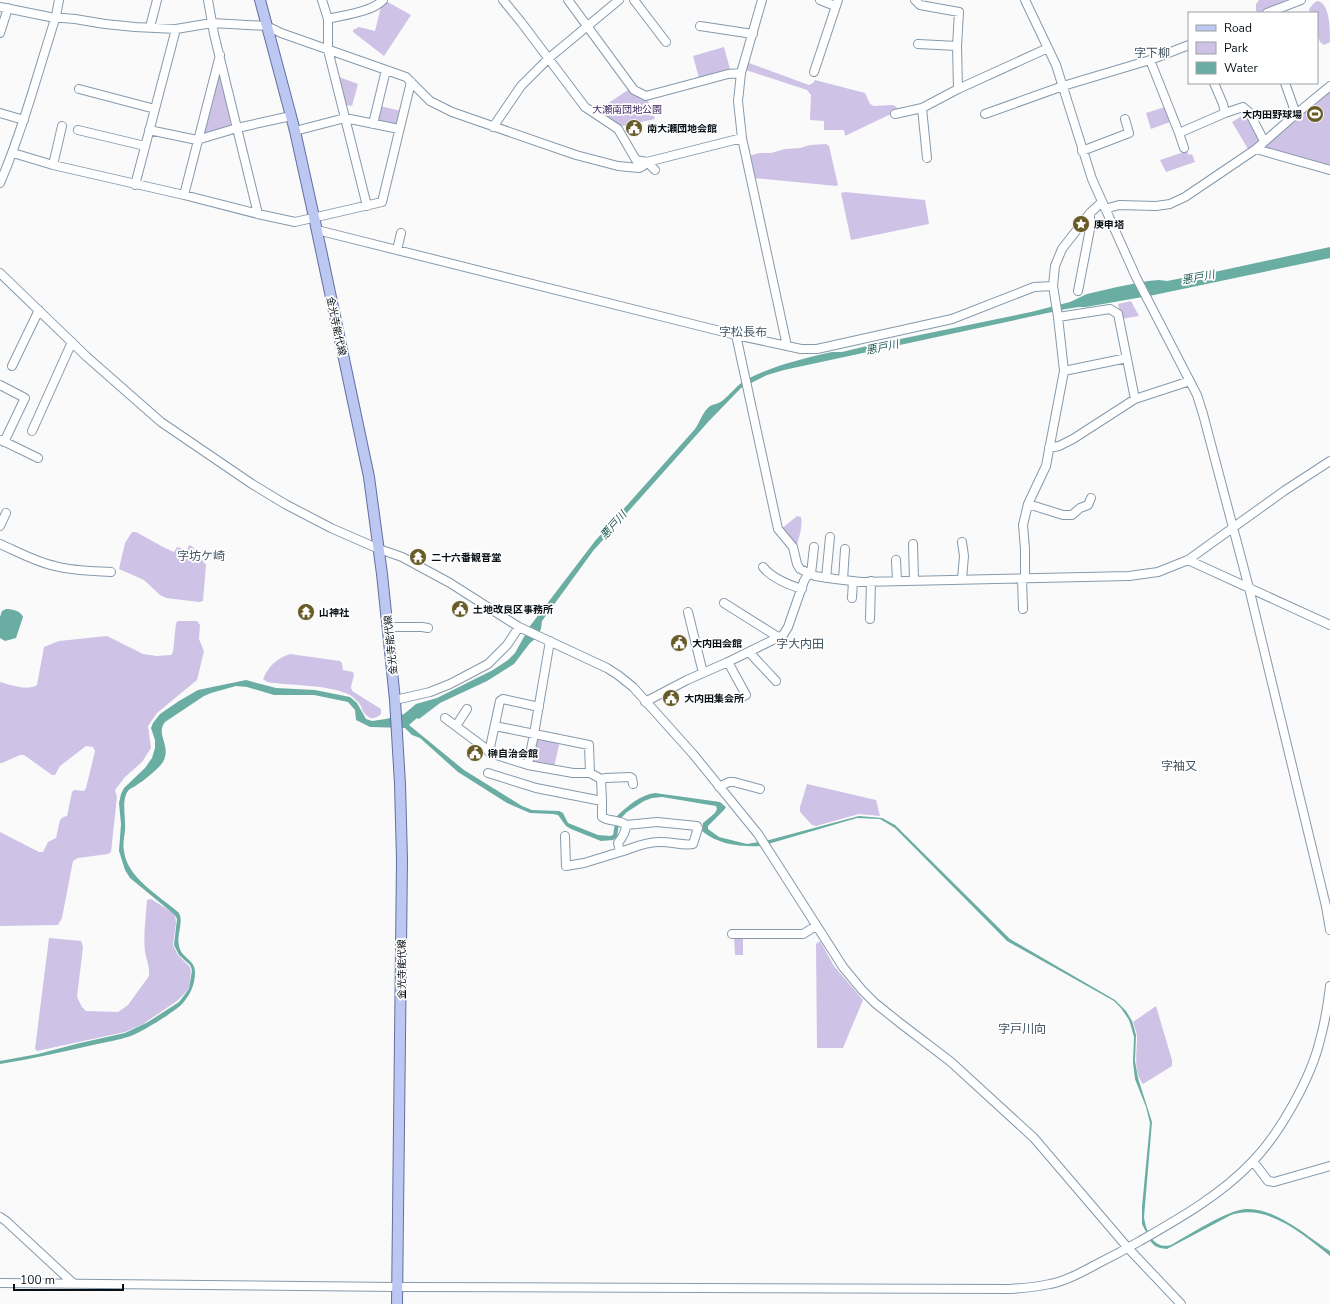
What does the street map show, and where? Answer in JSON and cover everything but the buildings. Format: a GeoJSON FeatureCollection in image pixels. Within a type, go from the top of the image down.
{"type":"FeatureCollection","features":[{"type":"Feature","properties":{"kind":"main road","name":"金光寺能代線"},"geometry":{"type":"LineString","coordinates":[[260,0],[295,131],[369,477],[388,627],[396,712],[402,860],[397,1304]]}},
{"type":"Feature","properties":{"kind":"street"},"geometry":{"type":"LineString","coordinates":[[0,183],[13,153],[24,120],[56,16],[59,0]]}},
{"type":"Feature","properties":{"kind":"street"},"geometry":{"type":"LineString","coordinates":[[150,27],[156,0]]}},
{"type":"Feature","properties":{"kind":"street"},"geometry":{"type":"LineString","coordinates":[[208,0],[212,23],[258,214]]}},
{"type":"Feature","properties":{"kind":"street"},"geometry":{"type":"LineString","coordinates":[[322,0],[328,19],[328,50],[367,206]]}},
{"type":"Feature","properties":{"kind":"street"},"geometry":{"type":"LineString","coordinates":[[328,19],[366,10],[378,5],[383,0]]}},
{"type":"Feature","properties":{"kind":"street"},"geometry":{"type":"LineString","coordinates":[[503,0],[549,58],[585,107],[618,129],[636,160],[647,162],[742,138]]}},
{"type":"Feature","properties":{"kind":"street"},"geometry":{"type":"LineString","coordinates":[[568,0],[634,90],[646,96],[728,74],[741,73]]}},
{"type":"Feature","properties":{"kind":"street"},"geometry":{"type":"LineString","coordinates":[[493,127],[521,86],[549,58],[619,0]]}},
{"type":"Feature","properties":{"kind":"street"},"geometry":{"type":"LineString","coordinates":[[634,0],[666,42]]}},
{"type":"Feature","properties":{"kind":"street"},"geometry":{"type":"LineString","coordinates":[[762,0],[741,73],[738,100],[742,138],[787,346]]}},
{"type":"Feature","properties":{"kind":"street"},"geometry":{"type":"LineString","coordinates":[[814,72],[836,3],[820,0]]}},
{"type":"Feature","properties":{"kind":"street"},"geometry":{"type":"LineString","coordinates":[[915,0],[920,4],[959,12],[957,46],[958,89]]}},
{"type":"Feature","properties":{"kind":"street"},"geometry":{"type":"LineString","coordinates":[[1025,0],[1048,48],[1063,86],[1082,151],[1103,205],[1136,277],[1197,395],[1249,588],[1326,906],[1330,930]]}},
{"type":"Feature","properties":{"kind":"street"},"geometry":{"type":"LineString","coordinates":[[1278,11],[1301,0]]}},
{"type":"Feature","properties":{"kind":"street"},"geometry":{"type":"LineString","coordinates":[[0,33],[4,7],[50,17],[56,16],[106,24],[176,29],[212,23],[268,26],[281,33],[406,77],[430,101],[452,112],[493,127],[576,155],[618,166],[639,168],[647,162]]}},
{"type":"Feature","properties":{"kind":"street"},"geometry":{"type":"LineString","coordinates":[[700,26],[753,34]]}},
{"type":"Feature","properties":{"kind":"street"},"geometry":{"type":"LineString","coordinates":[[135,185],[176,29]]}},
{"type":"Feature","properties":{"kind":"street"},"geometry":{"type":"LineString","coordinates":[[918,44],[957,46]]}},
{"type":"Feature","properties":{"kind":"street"},"geometry":{"type":"LineString","coordinates":[[985,114],[1063,86],[1150,60],[1188,45]]}},
{"type":"Feature","properties":{"kind":"street"},"geometry":{"type":"LineString","coordinates":[[895,114],[922,108],[958,89],[1048,48]]}},
{"type":"Feature","properties":{"kind":"street"},"geometry":{"type":"LineString","coordinates":[[184,195],[220,55]]}},
{"type":"Feature","properties":{"kind":"street"},"geometry":{"type":"LineString","coordinates":[[1150,60],[1184,148]]}},
{"type":"Feature","properties":{"kind":"street"},"geometry":{"type":"LineString","coordinates":[[373,124],[386,70]]}},
{"type":"Feature","properties":{"kind":"street"},"geometry":{"type":"LineString","coordinates":[[13,153],[52,165],[295,222],[382,202],[411,82]]}},
{"type":"Feature","properties":{"kind":"street"},"geometry":{"type":"LineString","coordinates":[[1214,84],[1223,104],[1225,113]]}},
{"type":"Feature","properties":{"kind":"street"},"geometry":{"type":"LineString","coordinates":[[1285,84],[1296,114]]}},
{"type":"Feature","properties":{"kind":"street"},"geometry":{"type":"LineString","coordinates":[[1023,609],[1025,549],[1023,525],[1028,504],[1046,466],[1064,371],[1053,286],[1055,266],[1062,249],[1090,213],[1103,205],[1156,206],[1170,204],[1185,197],[1256,149],[1330,86]]}},
{"type":"Feature","properties":{"kind":"street"},"geometry":{"type":"LineString","coordinates":[[79,89],[155,109]]}},
{"type":"Feature","properties":{"kind":"street"},"geometry":{"type":"LineString","coordinates":[[1179,133],[1225,113],[1243,107],[1248,112],[1264,141]]}},
{"type":"Feature","properties":{"kind":"street"},"geometry":{"type":"LineString","coordinates":[[922,108],[927,158]]}},
{"type":"Feature","properties":{"kind":"street"},"geometry":{"type":"LineString","coordinates":[[0,113],[24,120]]}},
{"type":"Feature","properties":{"kind":"street"},"geometry":{"type":"LineString","coordinates":[[150,130],[197,140],[237,128],[291,116]]}},
{"type":"Feature","properties":{"kind":"street"},"geometry":{"type":"LineString","coordinates":[[295,131],[345,118],[399,129]]}},
{"type":"Feature","properties":{"kind":"street"},"geometry":{"type":"LineString","coordinates":[[1082,151],[1129,133],[1125,120]]}},
{"type":"Feature","properties":{"kind":"street"},"geometry":{"type":"LineString","coordinates":[[52,165],[62,126]]}},
{"type":"Feature","properties":{"kind":"street"},"geometry":{"type":"LineString","coordinates":[[78,130],[145,146]]}},
{"type":"Feature","properties":{"kind":"street"},"geometry":{"type":"LineString","coordinates":[[1256,149],[1330,170]]}},
{"type":"Feature","properties":{"kind":"street"},"geometry":{"type":"LineString","coordinates":[[647,162],[655,170]]}},
{"type":"Feature","properties":{"kind":"street"},"geometry":{"type":"LineString","coordinates":[[1078,290],[1090,229],[1090,213]]}},
{"type":"Feature","properties":{"kind":"street"},"geometry":{"type":"LineString","coordinates":[[317,230],[736,335],[801,349],[817,349],[952,319],[1034,287],[1053,286]]}},
{"type":"Feature","properties":{"kind":"street"},"geometry":{"type":"LineString","coordinates":[[397,250],[401,233]]}},
{"type":"Feature","properties":{"kind":"street"},"geometry":{"type":"LineString","coordinates":[[0,273],[72,342],[161,422],[239,476],[285,504],[331,528],[378,549],[402,557],[450,583],[519,627],[594,661],[618,675],[633,687],[693,754],[758,834],[843,967],[866,994],[876,1004],[951,1062],[1034,1138],[1128,1248],[1181,1304]]}},
{"type":"Feature","properties":{"kind":"street"},"geometry":{"type":"LineString","coordinates":[[1058,317],[1110,309],[1118,314],[1135,399]]}},
{"type":"Feature","properties":{"kind":"street"},"geometry":{"type":"LineString","coordinates":[[12,366],[39,310]]}},
{"type":"Feature","properties":{"kind":"street"},"geometry":{"type":"LineString","coordinates":[[736,335],[778,529],[793,547],[797,564],[800,569],[826,578],[853,581],[1023,579],[1129,576],[1158,572],[1188,560],[1284,491],[1330,461]]}},
{"type":"Feature","properties":{"kind":"street"},"geometry":{"type":"LineString","coordinates":[[32,431],[72,342]]}},
{"type":"Feature","properties":{"kind":"street"},"geometry":{"type":"LineString","coordinates":[[1064,371],[1127,358]]}},
{"type":"Feature","properties":{"kind":"street"},"geometry":{"type":"LineString","coordinates":[[1049,448],[1059,446],[1073,439],[1135,399],[1190,381]]}},
{"type":"Feature","properties":{"kind":"street"},"geometry":{"type":"LineString","coordinates":[[0,385],[25,398],[2,441],[38,458]]}},
{"type":"Feature","properties":{"kind":"street"},"geometry":{"type":"LineString","coordinates":[[1028,504],[1063,515],[1072,515],[1080,508],[1088,505],[1091,498]]}},
{"type":"Feature","properties":{"kind":"street"},"geometry":{"type":"LineString","coordinates":[[0,526],[6,513]]}},
{"type":"Feature","properties":{"kind":"street"},"geometry":{"type":"LineString","coordinates":[[826,578],[830,538]]}},
{"type":"Feature","properties":{"kind":"street"},"geometry":{"type":"LineString","coordinates":[[962,542],[964,556],[962,579]]}},
{"type":"Feature","properties":{"kind":"street"},"geometry":{"type":"LineString","coordinates":[[0,544],[34,559],[55,566],[111,572]]}},
{"type":"Feature","properties":{"kind":"street"},"geometry":{"type":"LineString","coordinates":[[913,544],[914,580]]}},
{"type":"Feature","properties":{"kind":"street"},"geometry":{"type":"LineString","coordinates":[[645,702],[782,635],[788,627],[807,576],[811,574],[814,547]]}},
{"type":"Feature","properties":{"kind":"street"},"geometry":{"type":"LineString","coordinates":[[844,580],[845,549]]}},
{"type":"Feature","properties":{"kind":"street"},"geometry":{"type":"LineString","coordinates":[[896,560],[897,581]]}},
{"type":"Feature","properties":{"kind":"street"},"geometry":{"type":"LineString","coordinates":[[1188,560],[1330,625]]}},
{"type":"Feature","properties":{"kind":"street"},"geometry":{"type":"LineString","coordinates":[[763,567],[766,571],[789,585],[802,589]]}},
{"type":"Feature","properties":{"kind":"street"},"geometry":{"type":"LineString","coordinates":[[852,598],[853,581]]}},
{"type":"Feature","properties":{"kind":"street"},"geometry":{"type":"LineString","coordinates":[[870,619],[871,581]]}},
{"type":"Feature","properties":{"kind":"street"},"geometry":{"type":"LineString","coordinates":[[724,604],[778,637]]}},
{"type":"Feature","properties":{"kind":"street"},"geometry":{"type":"LineString","coordinates":[[688,612],[703,673]]}},
{"type":"Feature","properties":{"kind":"street"},"geometry":{"type":"LineString","coordinates":[[388,627],[428,628]]}},
{"type":"Feature","properties":{"kind":"street"},"geometry":{"type":"LineString","coordinates":[[395,700],[430,692],[450,684],[488,664],[508,645],[519,627]]}},
{"type":"Feature","properties":{"kind":"street"},"geometry":{"type":"LineString","coordinates":[[528,765],[550,641]]}},
{"type":"Feature","properties":{"kind":"street"},"geometry":{"type":"LineString","coordinates":[[749,652],[776,681]]}},
{"type":"Feature","properties":{"kind":"street"},"geometry":{"type":"LineString","coordinates":[[728,662],[746,695],[738,699]]}},
{"type":"Feature","properties":{"kind":"street"},"geometry":{"type":"LineString","coordinates":[[489,752],[500,701],[503,699],[539,707]]}},
{"type":"Feature","properties":{"kind":"street"},"geometry":{"type":"LineString","coordinates":[[456,726],[467,709]]}},
{"type":"Feature","properties":{"kind":"street"},"geometry":{"type":"LineString","coordinates":[[445,718],[489,752],[528,765],[573,773],[590,773],[601,780]]}},
{"type":"Feature","properties":{"kind":"street"},"geometry":{"type":"LineString","coordinates":[[495,726],[589,745],[590,773]]}},
{"type":"Feature","properties":{"kind":"street"},"geometry":{"type":"LineString","coordinates":[[488,773],[536,788],[602,801]]}},
{"type":"Feature","properties":{"kind":"street"},"geometry":{"type":"LineString","coordinates":[[601,780],[606,778],[630,777],[632,778],[632,784]]}},
{"type":"Feature","properties":{"kind":"street"},"geometry":{"type":"LineString","coordinates":[[565,836],[566,866],[584,863],[643,844],[657,842],[688,845],[693,844],[698,828],[697,826],[657,822],[620,822],[602,817],[601,780]]}},
{"type":"Feature","properties":{"kind":"street"},"geometry":{"type":"LineString","coordinates":[[719,787],[729,782],[734,782],[760,789]]}},
{"type":"Feature","properties":{"kind":"street"},"geometry":{"type":"LineString","coordinates":[[620,822],[626,829],[618,843],[620,852]]}},
{"type":"Feature","properties":{"kind":"street"},"geometry":{"type":"LineString","coordinates":[[732,934],[804,934],[816,926]]}},
{"type":"Feature","properties":{"kind":"street"},"geometry":{"type":"LineString","coordinates":[[0,1283],[397,1287],[1010,1289],[1031,1288],[1051,1284],[1075,1275],[1128,1248],[1182,1217],[1209,1199],[1253,1161],[1286,1116],[1311,1067],[1320,1041],[1330,986]]}},
{"type":"Feature","properties":{"kind":"street"},"geometry":{"type":"LineString","coordinates":[[1253,1161],[1268,1181],[1274,1182],[1330,1166]]}},
{"type":"Feature","properties":{"kind":"street"},"geometry":{"type":"LineString","coordinates":[[0,1217],[74,1284]]}},
{"type":"Feature","properties":{"kind":"green space"},"geometry":{"type":"Polygon","coordinates":[[[1259,0],[1286,1],[1285,3],[1262,12],[1256,11],[1256,4],[1259,0]]]}},
{"type":"Feature","properties":{"kind":"green space"},"geometry":{"type":"Polygon","coordinates":[[[386,1],[411,15],[384,56],[353,32],[353,30],[359,27],[375,31],[381,7],[386,1]]]}},
{"type":"Feature","properties":{"kind":"green space"},"geometry":{"type":"Polygon","coordinates":[[[1317,1],[1321,3],[1325,6],[1327,11],[1330,42],[1324,45],[1320,42],[1318,37],[1318,12],[1310,12],[1309,9],[1317,1]]]}},
{"type":"Feature","properties":{"kind":"green space"},"geometry":{"type":"Polygon","coordinates":[[[724,47],[730,69],[699,78],[693,56],[724,47]]]}},
{"type":"Feature","properties":{"kind":"green space"},"geometry":{"type":"Polygon","coordinates":[[[749,63],[809,85],[815,80],[865,93],[870,104],[874,106],[893,105],[897,108],[897,111],[845,136],[844,130],[824,130],[824,121],[810,120],[811,95],[807,90],[746,70],[749,63]]]}},
{"type":"Feature","properties":{"kind":"green space"},"geometry":{"type":"Polygon","coordinates":[[[218,74],[221,77],[231,125],[227,128],[203,133],[218,74]]]}},
{"type":"Feature","properties":{"kind":"green space"},"geometry":{"type":"Polygon","coordinates":[[[339,77],[358,84],[352,106],[346,105],[339,77]]]}},
{"type":"Feature","properties":{"kind":"green space","name":"大瀬南団地公園"},"geometry":{"type":"Polygon","coordinates":[[[628,90],[642,100],[648,100],[655,119],[622,126],[595,112],[628,90]]]}},
{"type":"Feature","properties":{"kind":"green space","name":"大内田野球場"},"geometry":{"type":"Polygon","coordinates":[[[1330,90],[1330,165],[1261,149],[1330,90]]]}},
{"type":"Feature","properties":{"kind":"green space"},"geometry":{"type":"Polygon","coordinates":[[[380,106],[401,111],[397,125],[379,122],[377,118],[380,106]]]}},
{"type":"Feature","properties":{"kind":"green space"},"geometry":{"type":"Polygon","coordinates":[[[1165,107],[1170,122],[1151,129],[1146,113],[1165,107]]]}},
{"type":"Feature","properties":{"kind":"green space"},"geometry":{"type":"Polygon","coordinates":[[[1245,114],[1258,135],[1259,143],[1249,149],[1232,122],[1245,114]]]}},
{"type":"Feature","properties":{"kind":"green space"},"geometry":{"type":"Polygon","coordinates":[[[826,144],[829,146],[838,185],[836,186],[755,178],[749,156],[810,145],[826,144]]]}},
{"type":"Feature","properties":{"kind":"green space"},"geometry":{"type":"Polygon","coordinates":[[[1187,151],[1189,155],[1192,154],[1195,162],[1166,172],[1160,160],[1187,151]]]}},
{"type":"Feature","properties":{"kind":"green space"},"geometry":{"type":"Polygon","coordinates":[[[845,192],[925,200],[929,224],[851,240],[841,193],[845,192]]]}},
{"type":"Feature","properties":{"kind":"green space"},"geometry":{"type":"Polygon","coordinates":[[[1131,301],[1139,316],[1121,319],[1118,304],[1131,301]]]}},
{"type":"Feature","properties":{"kind":"green space"},"geometry":{"type":"Polygon","coordinates":[[[797,516],[801,517],[802,524],[797,545],[781,529],[797,516]]]}},
{"type":"Feature","properties":{"kind":"green space"},"geometry":{"type":"Polygon","coordinates":[[[132,532],[136,532],[174,552],[177,547],[187,550],[189,545],[192,546],[206,565],[203,601],[199,602],[166,598],[160,595],[144,580],[119,569],[125,543],[132,532]]]}},
{"type":"Feature","properties":{"kind":"green space"},"geometry":{"type":"Polygon","coordinates":[[[178,621],[197,621],[200,625],[199,639],[204,651],[197,680],[157,713],[148,726],[151,748],[142,762],[125,777],[115,790],[117,797],[111,852],[108,854],[78,858],[73,861],[62,918],[58,925],[0,926],[0,832],[39,852],[43,852],[48,842],[56,838],[60,820],[67,816],[72,792],[74,790],[84,791],[86,788],[95,751],[93,747],[86,746],[60,766],[55,775],[52,775],[24,755],[20,755],[0,763],[0,682],[24,687],[33,687],[37,685],[44,647],[59,641],[107,636],[143,654],[157,656],[171,655],[173,652],[176,623],[178,621]]]}},
{"type":"Feature","properties":{"kind":"green space"},"geometry":{"type":"Polygon","coordinates":[[[290,654],[340,661],[342,663],[343,670],[353,672],[354,675],[351,687],[352,691],[381,709],[381,714],[375,718],[369,717],[364,713],[360,704],[355,699],[341,691],[320,687],[267,682],[263,679],[274,664],[281,658],[290,654]]]}},
{"type":"Feature","properties":{"kind":"green space"},"geometry":{"type":"Polygon","coordinates":[[[536,738],[560,741],[554,767],[534,765],[532,759],[536,738]]]}},
{"type":"Feature","properties":{"kind":"green space"},"geometry":{"type":"Polygon","coordinates":[[[807,784],[876,800],[880,816],[859,814],[816,826],[812,825],[800,812],[800,807],[807,784]]]}},
{"type":"Feature","properties":{"kind":"green space"},"geometry":{"type":"Polygon","coordinates":[[[151,899],[175,914],[176,923],[173,945],[178,955],[191,970],[189,989],[177,1001],[143,1024],[125,1032],[37,1051],[35,1049],[49,938],[81,941],[83,947],[77,997],[82,1007],[86,1011],[118,1012],[128,1005],[149,976],[144,945],[144,932],[147,900],[151,899]]]}},
{"type":"Feature","properties":{"kind":"green space"},"geometry":{"type":"Polygon","coordinates":[[[734,937],[743,937],[743,955],[735,955],[734,937]]]}},
{"type":"Feature","properties":{"kind":"green space"},"geometry":{"type":"Polygon","coordinates":[[[820,941],[834,966],[863,1000],[843,1048],[817,1048],[816,944],[820,941]]]}},
{"type":"Feature","properties":{"kind":"green space"},"geometry":{"type":"Polygon","coordinates":[[[1156,1006],[1172,1060],[1172,1066],[1143,1084],[1137,1068],[1137,1035],[1133,1022],[1156,1006]]]}},
{"type":"Feature","properties":{"kind":"water","name":"悪戸川"},"geometry":{"type":"Polygon","coordinates":[[[1330,247],[1330,258],[1154,295],[1066,309],[784,370],[767,375],[741,388],[709,421],[593,551],[542,621],[541,629],[535,639],[530,643],[514,664],[487,681],[440,703],[409,725],[464,770],[522,806],[532,810],[559,811],[563,813],[568,823],[598,835],[613,835],[616,818],[618,815],[640,798],[655,793],[720,802],[726,807],[708,826],[708,829],[719,837],[747,844],[769,840],[859,816],[882,818],[895,825],[1010,939],[1115,1000],[1126,1011],[1132,1021],[1136,1035],[1135,1061],[1138,1078],[1152,1122],[1144,1217],[1149,1234],[1156,1242],[1165,1246],[1171,1245],[1219,1218],[1238,1210],[1251,1209],[1267,1212],[1293,1225],[1330,1251],[1330,1256],[1296,1230],[1284,1223],[1258,1213],[1244,1212],[1231,1215],[1167,1249],[1155,1246],[1151,1242],[1142,1224],[1142,1207],[1150,1123],[1146,1107],[1135,1079],[1133,1062],[1134,1037],[1129,1020],[1114,1001],[1007,941],[895,828],[880,819],[857,818],[761,846],[746,846],[723,842],[708,836],[702,831],[703,823],[715,813],[717,809],[716,806],[662,797],[644,801],[627,812],[621,818],[617,837],[613,840],[601,841],[566,826],[558,815],[530,813],[507,803],[458,772],[420,738],[412,735],[405,728],[370,727],[356,720],[355,710],[348,702],[314,695],[274,695],[247,687],[236,686],[204,696],[165,722],[162,727],[162,736],[166,750],[163,762],[148,777],[129,790],[126,794],[124,802],[125,827],[123,844],[126,861],[131,870],[146,886],[179,913],[181,921],[178,942],[180,950],[195,969],[193,985],[190,993],[183,1003],[158,1021],[131,1036],[58,1053],[0,1064],[0,1061],[38,1054],[125,1033],[148,1022],[179,1002],[189,989],[192,970],[190,965],[179,955],[174,945],[177,919],[175,915],[130,878],[125,870],[119,851],[121,824],[119,803],[121,794],[124,788],[145,768],[152,758],[155,748],[155,740],[151,728],[153,723],[160,714],[179,701],[198,690],[246,680],[276,688],[315,690],[350,697],[357,703],[366,719],[372,721],[404,714],[416,704],[437,698],[493,670],[508,660],[515,653],[530,626],[595,541],[695,429],[708,408],[722,401],[744,381],[775,367],[810,357],[832,352],[842,352],[1031,312],[1070,302],[1087,294],[1117,287],[1148,281],[1167,281],[1330,247]]]}},
{"type":"Feature","properties":{"kind":"water"},"geometry":{"type":"Polygon","coordinates":[[[6,609],[18,612],[23,617],[16,638],[5,641],[0,638],[0,617],[2,611],[6,609]]]}},
{"type":"Feature","properties":{"kind":"place","name":"大内田野球場"},"geometry":{"type":"Point","coordinates":[1315,114]}},
{"type":"Feature","properties":{"kind":"place","name":"南大瀬団地会館"},"geometry":{"type":"Point","coordinates":[634,128]}},
{"type":"Feature","properties":{"kind":"place","name":"庚申塔"},"geometry":{"type":"Point","coordinates":[1081,224]}},
{"type":"Feature","properties":{"kind":"place","name":"二十六番観音堂"},"geometry":{"type":"Point","coordinates":[418,557]}},
{"type":"Feature","properties":{"kind":"place","name":"土地改良区事務所"},"geometry":{"type":"Point","coordinates":[460,609]}},
{"type":"Feature","properties":{"kind":"place","name":"山神社"},"geometry":{"type":"Point","coordinates":[306,612]}},
{"type":"Feature","properties":{"kind":"place","name":"大内田会館"},"geometry":{"type":"Point","coordinates":[679,643]}},
{"type":"Feature","properties":{"kind":"place","name":"大内田集会所"},"geometry":{"type":"Point","coordinates":[671,698]}},
{"type":"Feature","properties":{"kind":"place","name":"榊自治会館"},"geometry":{"type":"Point","coordinates":[475,753]}},
{"type":"Feature","properties":{"kind":"district","name":"字下柳"},"geometry":{"type":"Point","coordinates":[1152,53]}},
{"type":"Feature","properties":{"kind":"district","name":"字松長布"},"geometry":{"type":"Point","coordinates":[743,332]}},
{"type":"Feature","properties":{"kind":"district","name":"字坊ケ崎"},"geometry":{"type":"Point","coordinates":[201,556]}},
{"type":"Feature","properties":{"kind":"district","name":"字大内田"},"geometry":{"type":"Point","coordinates":[800,644]}},
{"type":"Feature","properties":{"kind":"district","name":"字袖又"},"geometry":{"type":"Point","coordinates":[1179,766]}},
{"type":"Feature","properties":{"kind":"district","name":"字戸川向"},"geometry":{"type":"Point","coordinates":[1022,1029]}}]}
